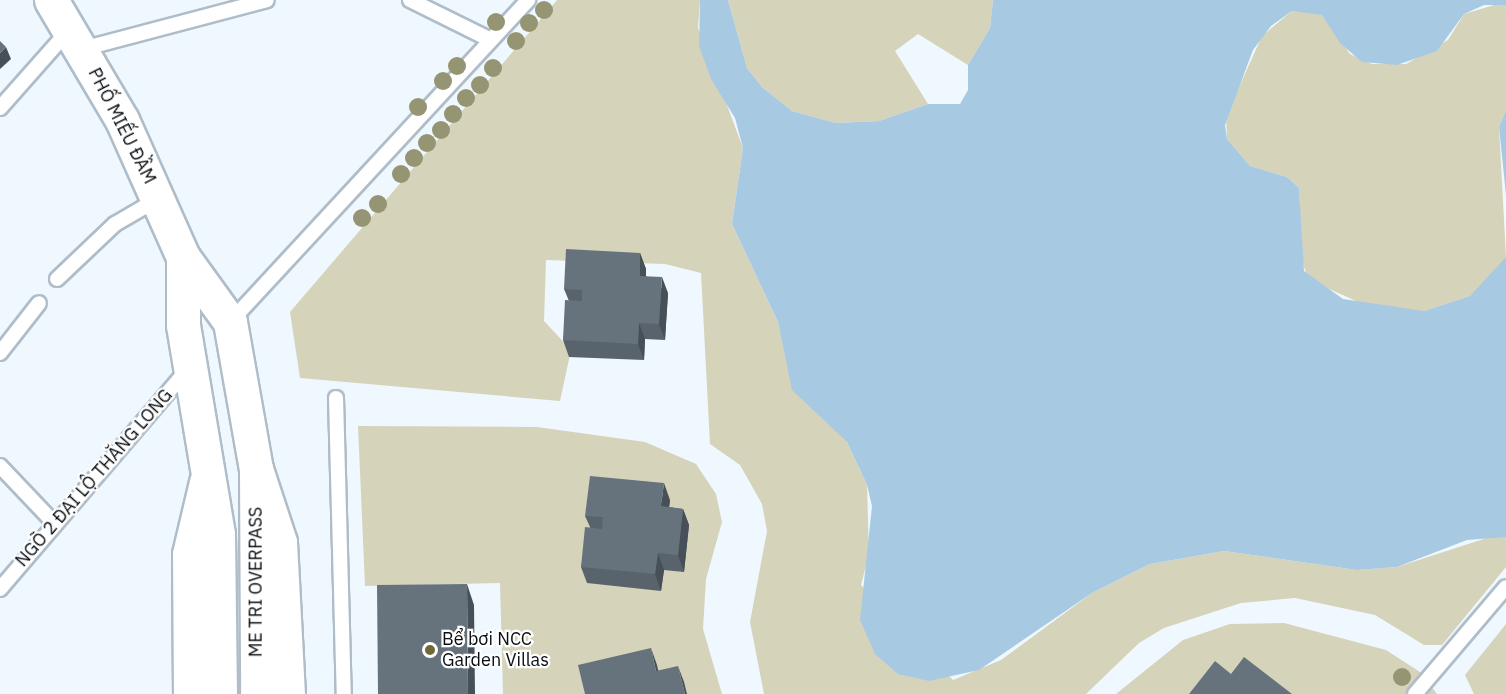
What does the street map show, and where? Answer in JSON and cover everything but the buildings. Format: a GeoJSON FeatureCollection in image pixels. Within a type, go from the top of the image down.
{"type":"FeatureCollection","features":[{"type":"Feature","properties":{"kind":"street","name":"PHỐ MIẾU ĐẦM"},"geometry":{"type":"LineString","coordinates":[[51,0],[76,39],[158,199],[183,257],[232,334],[256,469]]}},
{"type":"Feature","properties":{"kind":"street","name":"PHỐ MIẾU ĐẦM"},"geometry":{"type":"LineString","coordinates":[[183,257],[189,368],[206,482]]}},
{"type":"Feature","properties":{"kind":"street"},"geometry":{"type":"LineString","coordinates":[[189,368],[232,334]]}},
{"type":"Feature","properties":{"kind":"street"},"geometry":{"type":"LineString","coordinates":[[256,469],[280,542],[288,694]]}},
{"type":"Feature","properties":{"kind":"street","name":"ME TRI OVERPASS"},"geometry":{"type":"LineString","coordinates":[[256,469],[257,694]]}},
{"type":"Feature","properties":{"kind":"street"},"geometry":{"type":"LineString","coordinates":[[190,694],[189,554],[206,482]]}},
{"type":"Feature","properties":{"kind":"street","name":"ME TRI OVERPASS"},"geometry":{"type":"LineString","coordinates":[[206,482],[218,534],[220,694]]}},
{"type":"Feature","properties":{"kind":"lane"},"geometry":{"type":"LineString","coordinates":[[0,108],[76,39],[267,0]]}},
{"type":"Feature","properties":{"kind":"lane"},"geometry":{"type":"LineString","coordinates":[[410,0],[491,40]]}},
{"type":"Feature","properties":{"kind":"lane"},"geometry":{"type":"LineString","coordinates":[[232,334],[528,0]]}},
{"type":"Feature","properties":{"kind":"lane"},"geometry":{"type":"LineString","coordinates":[[57,279],[115,224],[158,199]]}},
{"type":"Feature","properties":{"kind":"lane"},"geometry":{"type":"LineString","coordinates":[[0,353],[39,303]]}},
{"type":"Feature","properties":{"kind":"lane","name":"NGÕ 2 ĐẠI LỘ THĂNG LONG"},"geometry":{"type":"LineString","coordinates":[[0,589],[189,368]]}},
{"type":"Feature","properties":{"kind":"lane"},"geometry":{"type":"LineString","coordinates":[[336,398],[344,694]]}},
{"type":"Feature","properties":{"kind":"lane"},"geometry":{"type":"LineString","coordinates":[[0,466],[55,524]]}},
{"type":"Feature","properties":{"kind":"lane"},"geometry":{"type":"LineString","coordinates":[[1415,694],[1506,587]]}},
{"type":"Feature","properties":{"kind":"shaded area"},"geometry":{"type":"Polygon","coordinates":[[[557,0],[700,0],[698,28],[743,148],[732,224],[778,322],[789,372],[847,442],[867,485],[869,554],[861,585],[953,680],[1001,660],[1092,593],[1150,564],[1224,551],[1357,570],[1397,567],[1496,535],[1506,537],[1506,567],[1442,645],[1424,645],[1375,615],[1295,598],[1241,603],[1164,628],[1139,643],[1086,694],[764,694],[750,622],[767,531],[762,504],[740,465],[710,444],[701,273],[665,264],[546,260],[544,321],[571,350],[560,401],[300,378],[290,312],[557,0]]]}},
{"type":"Feature","properties":{"kind":"shaded area"},"geometry":{"type":"Polygon","coordinates":[[[728,0],[993,0],[990,28],[968,65],[918,34],[895,51],[928,104],[879,121],[836,123],[792,111],[762,87],[747,68],[728,0]]]}},
{"type":"Feature","properties":{"kind":"shaded area"},"geometry":{"type":"Polygon","coordinates":[[[1501,3],[1506,5],[1506,110],[1499,127],[1506,257],[1498,272],[1470,296],[1424,311],[1365,305],[1309,280],[1302,262],[1299,188],[1287,177],[1250,166],[1227,139],[1226,116],[1262,36],[1292,11],[1310,12],[1322,15],[1350,54],[1372,64],[1406,64],[1448,40],[1464,14],[1501,3]]]}},
{"type":"Feature","properties":{"kind":"shaded area"},"geometry":{"type":"Polygon","coordinates":[[[358,426],[537,427],[645,442],[696,464],[716,494],[722,522],[706,579],[703,629],[722,694],[503,694],[500,583],[365,586],[358,426]]]}},
{"type":"Feature","properties":{"kind":"shaded area"},"geometry":{"type":"Polygon","coordinates":[[[1284,623],[1386,650],[1420,672],[1437,694],[1116,694],[1183,640],[1230,624],[1284,623]]]}},
{"type":"Feature","properties":{"kind":"shaded area"},"geometry":{"type":"Polygon","coordinates":[[[1506,624],[1506,694],[1474,694],[1465,675],[1506,624]]]}},
{"type":"Feature","properties":{"kind":"water"},"geometry":{"type":"Polygon","coordinates":[[[700,0],[728,0],[747,68],[762,87],[792,111],[836,123],[879,121],[928,104],[960,104],[968,90],[968,65],[990,28],[993,0],[1506,0],[1506,5],[1484,5],[1464,14],[1437,51],[1397,65],[1362,62],[1340,43],[1322,15],[1292,11],[1271,26],[1253,50],[1225,125],[1227,139],[1250,166],[1287,177],[1299,188],[1304,271],[1343,299],[1424,311],[1470,296],[1506,257],[1506,537],[1467,540],[1397,567],[1357,570],[1224,551],[1150,564],[1092,593],[979,670],[929,681],[898,674],[875,654],[860,620],[872,506],[867,485],[847,442],[792,390],[778,322],[732,224],[743,148],[735,118],[711,79],[699,46],[700,0]]]}},
{"type":"Feature","properties":{"kind":"water"},"geometry":{"type":"Polygon","coordinates":[[[1506,110],[1506,195],[1499,127],[1506,110]]]}},
{"type":"Feature","properties":{"kind":"place","name":"Bể bơi NCC Garden Villas"},"geometry":{"type":"Point","coordinates":[430,650]}}]}
